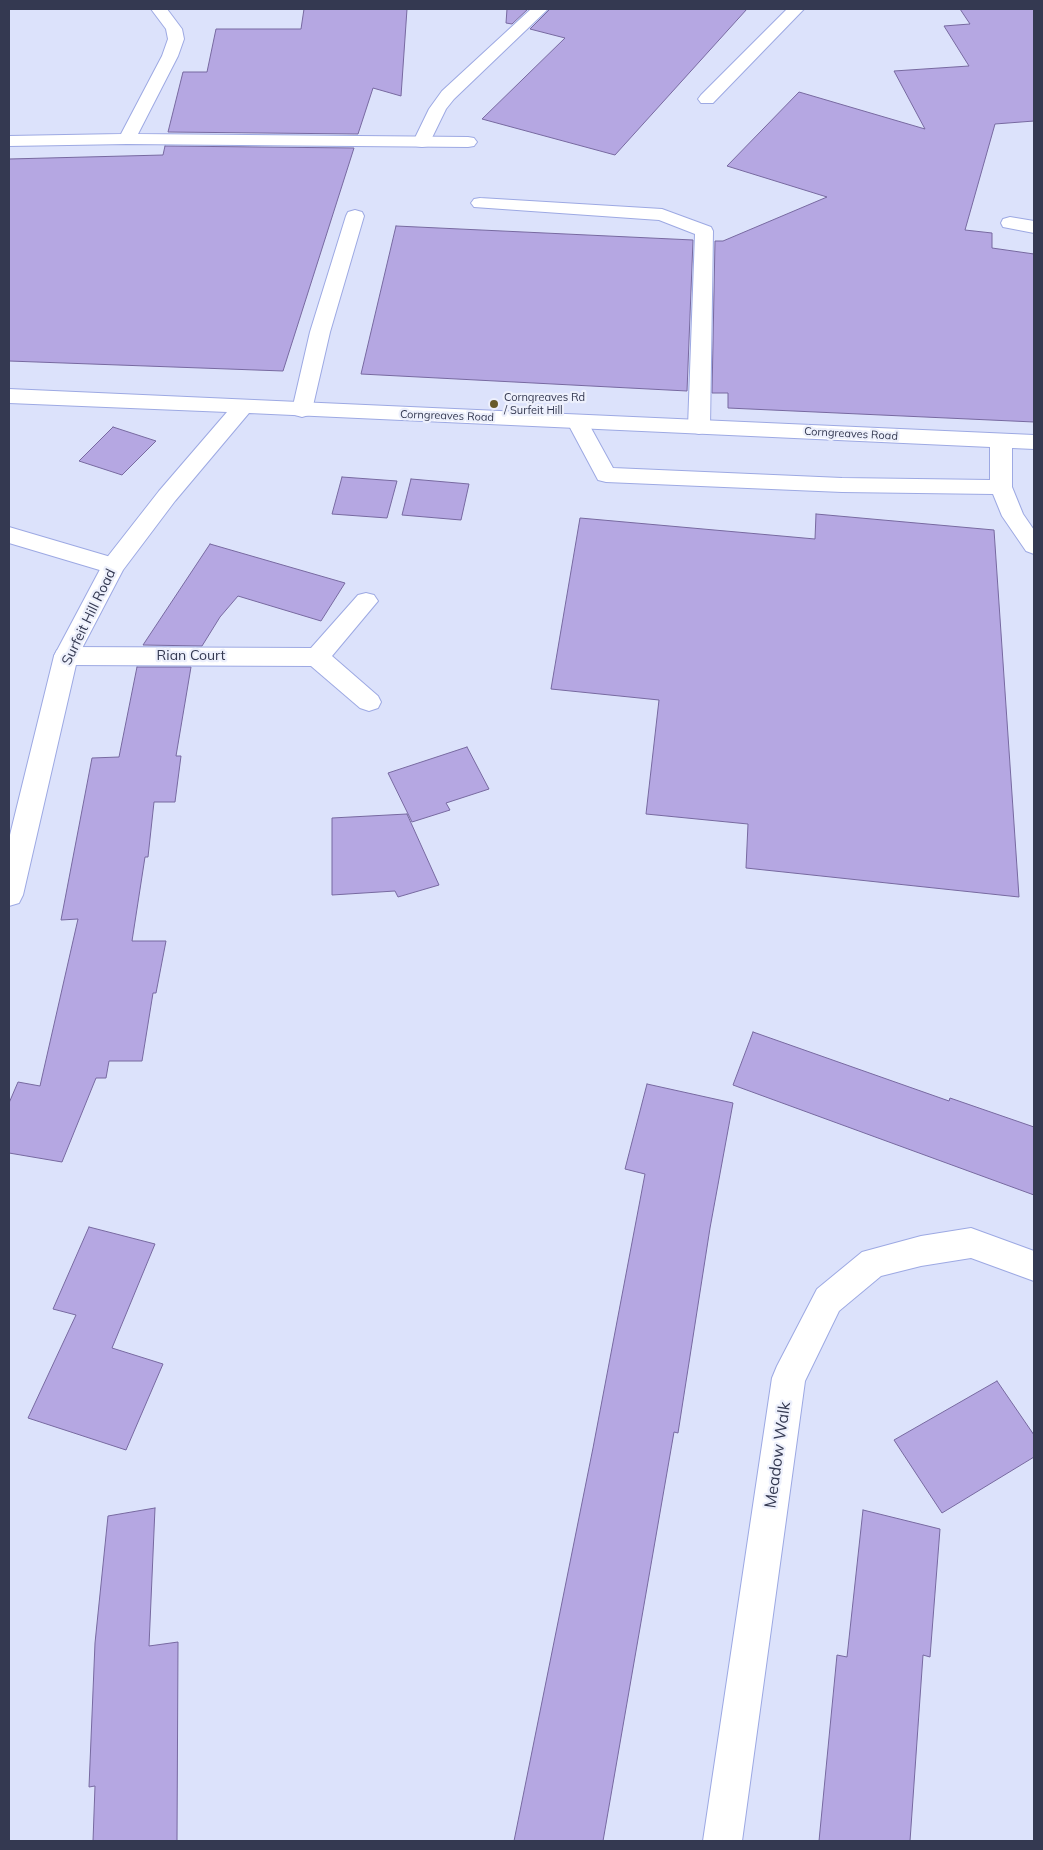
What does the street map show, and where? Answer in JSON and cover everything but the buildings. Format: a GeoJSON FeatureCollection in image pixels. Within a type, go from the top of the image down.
{"type":"FeatureCollection","features":[{"type":"Feature","properties":{"kind":"street"},"geometry":{"type":"LineString","coordinates":[[127,139],[170,56],[176,39],[174,29],[159,9]]}},
{"type":"Feature","properties":{"kind":"street"},"geometry":{"type":"LineString","coordinates":[[422,142],[438,109],[448,95],[540,9]]}},
{"type":"Feature","properties":{"kind":"street"},"geometry":{"type":"LineString","coordinates":[[707,99],[796,9]]}},
{"type":"Feature","properties":{"kind":"street"},"geometry":{"type":"LineString","coordinates":[[9,142],[127,139],[468,142]]}},
{"type":"Feature","properties":{"kind":"street"},"geometry":{"type":"LineString","coordinates":[[480,203],[662,215],[704,230],[699,427]]}},
{"type":"Feature","properties":{"kind":"street"},"geometry":{"type":"LineString","coordinates":[[302,410],[320,332],[355,216]]}},
{"type":"Feature","properties":{"kind":"street"},"geometry":{"type":"LineString","coordinates":[[1010,224],[1034,227]]}},
{"type":"Feature","properties":{"kind":"street","name":"Corngreaves Road"},"geometry":{"type":"LineString","coordinates":[[9,396],[1034,442]]}},
{"type":"Feature","properties":{"kind":"street","name":"Surfeit Hill Road"},"geometry":{"type":"LineString","coordinates":[[9,895],[52,708],[66,656],[113,566],[167,496],[242,407]]}},
{"type":"Feature","properties":{"kind":"street"},"geometry":{"type":"LineString","coordinates":[[578,422],[606,475],[842,485],[1001,487]]}},
{"type":"Feature","properties":{"kind":"street"},"geometry":{"type":"LineString","coordinates":[[1001,441],[1001,487],[1013,516],[1034,546]]}},
{"type":"Feature","properties":{"kind":"street"},"geometry":{"type":"LineString","coordinates":[[9,535],[113,566]]}},
{"type":"Feature","properties":{"kind":"street"},"geometry":{"type":"LineString","coordinates":[[366,601],[316,656],[369,702]]}},
{"type":"Feature","properties":{"kind":"street","name":"Rian Court"},"geometry":{"type":"LineString","coordinates":[[66,656],[316,656]]}},
{"type":"Feature","properties":{"kind":"street","name":"Meadow Walk"},"geometry":{"type":"LineString","coordinates":[[722,1841],[789,1378],[828,1300],[873,1263],[921,1251],[971,1243],[1034,1266]]}},
{"type":"Feature","properties":{"kind":"place","name":"Corngreaves Rd / Surfeit Hill"},"geometry":{"type":"Point","coordinates":[494,404]}}]}
